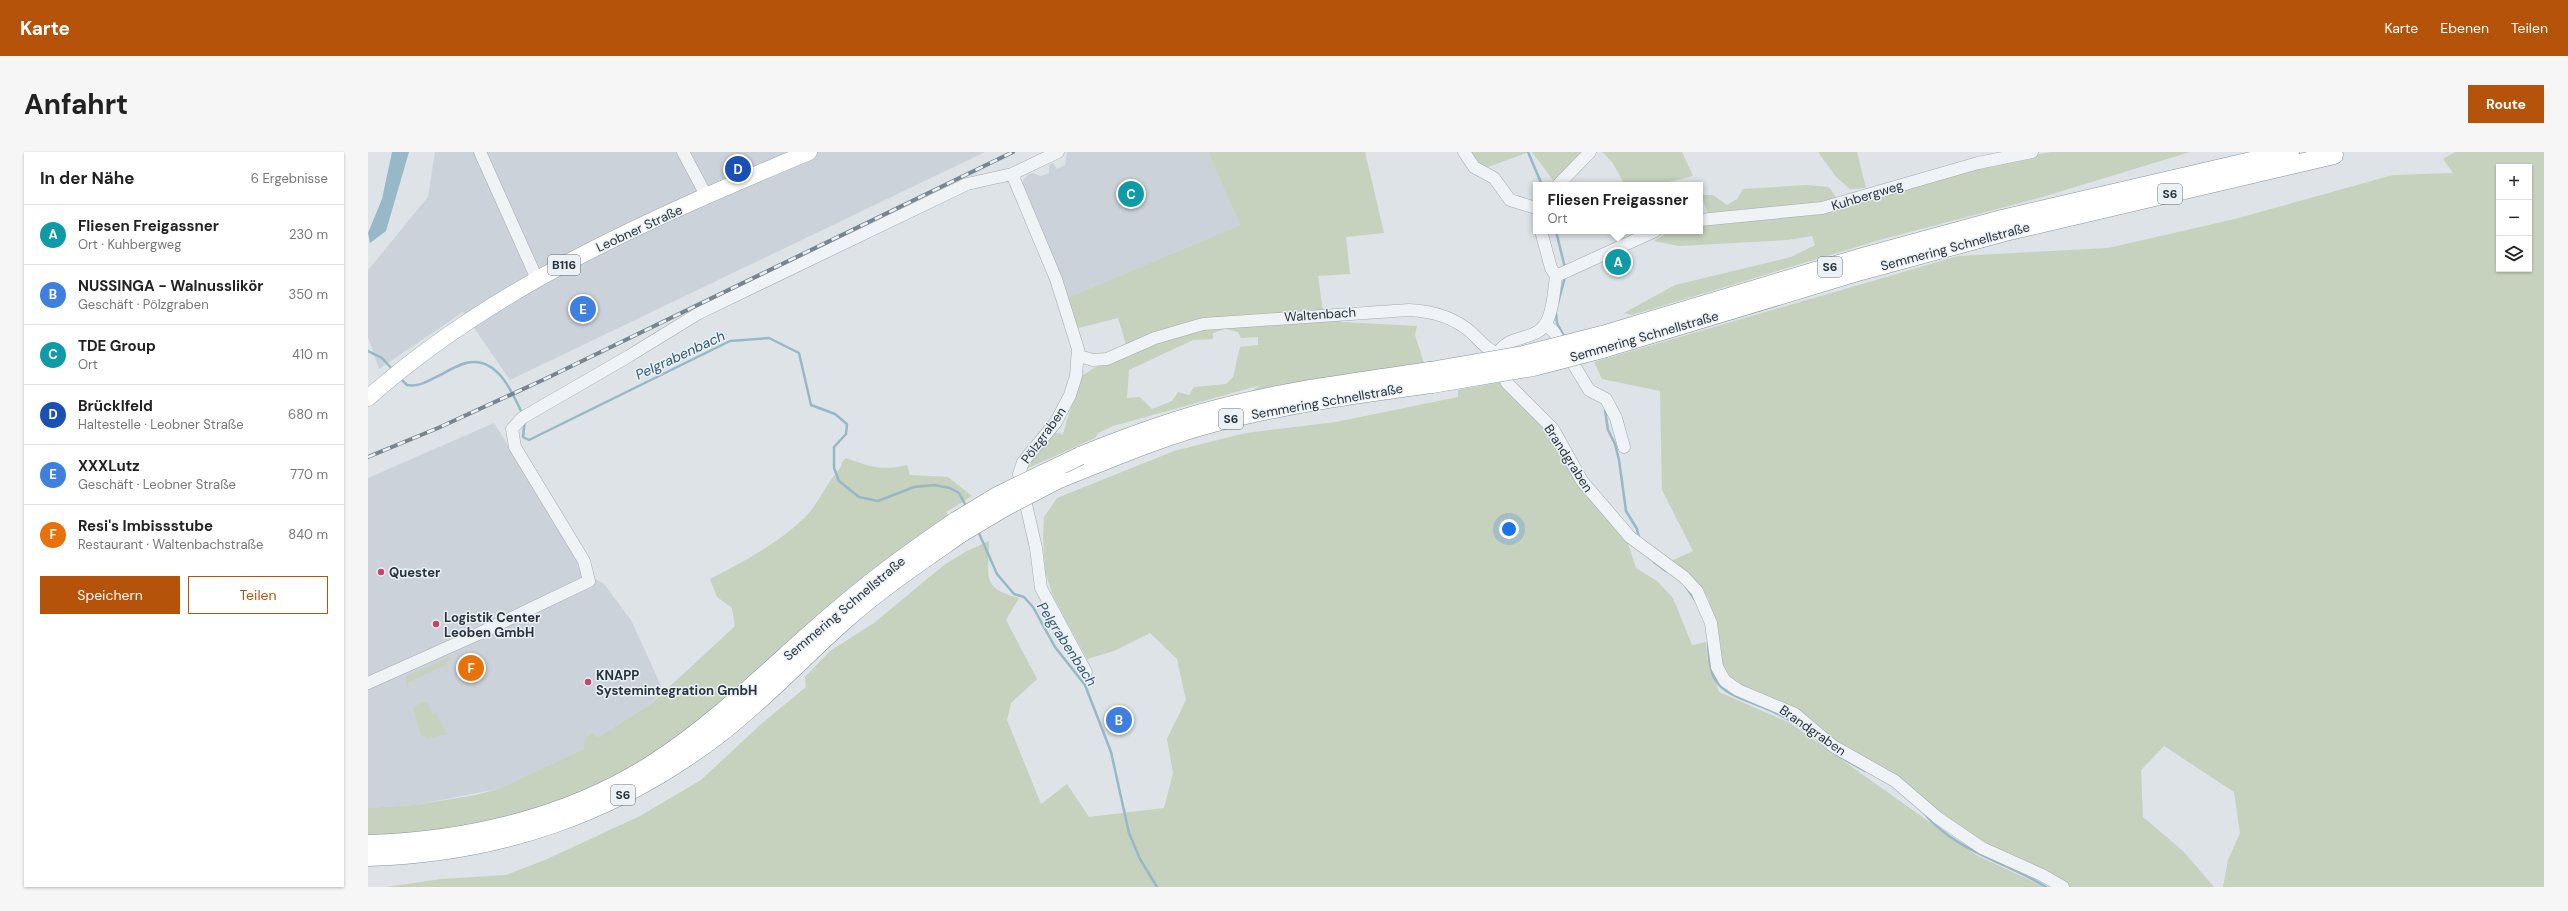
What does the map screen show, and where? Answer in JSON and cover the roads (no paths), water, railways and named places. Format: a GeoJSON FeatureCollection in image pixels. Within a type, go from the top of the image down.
{"type":"FeatureCollection","features":[{"type":"Feature","properties":{"kind":"highway","name":"Semmering Schnellstraße"},"geometry":{"type":"LineString","coordinates":[[368,857],[432,853],[486,844],[533,832],[578,816],[664,773],[719,734],[847,618],[901,576],[960,526],[1005,492],[1080,456],[1143,431],[1209,411],[1284,394],[1533,367],[1859,258],[2002,219],[2290,152]]}},
{"type":"Feature","properties":{"kind":"highway","name":"Semmering Schnellstraße"},"geometry":{"type":"LineString","coordinates":[[1604,342],[2005,232],[2334,155]]}},
{"type":"Feature","properties":{"kind":"highway","name":"Semmering Schnellstraße"},"geometry":{"type":"LineString","coordinates":[[368,844],[426,841],[500,828],[544,815],[598,793],[650,766],[710,724],[839,608],[890,566],[960,526],[1005,507],[1059,479],[1147,444],[1213,423],[1286,406],[1431,378]]}},
{"type":"Feature","properties":{"kind":"highway"},"geometry":{"type":"LineString","coordinates":[[368,868],[420,861],[432,853]]}},
{"type":"Feature","properties":{"kind":"main road","name":"Leobner Straße"},"geometry":{"type":"LineString","coordinates":[[368,398],[396,374],[456,329],[537,279],[599,246],[809,152]]}},
{"type":"Feature","properties":{"kind":"street"},"geometry":{"type":"LineString","coordinates":[[480,152],[537,279]]}},
{"type":"Feature","properties":{"kind":"street"},"geometry":{"type":"LineString","coordinates":[[684,152],[707,197]]}},
{"type":"Feature","properties":{"kind":"street"},"geometry":{"type":"LineString","coordinates":[[368,683],[580,587],[589,581],[584,561],[515,447],[512,429],[524,417],[629,356],[699,313],[967,184],[1012,174],[1058,152]]}},
{"type":"Feature","properties":{"kind":"street"},"geometry":{"type":"LineString","coordinates":[[1464,152],[1474,167],[1494,178],[1510,200],[1533,207]]}},
{"type":"Feature","properties":{"kind":"street"},"geometry":{"type":"LineString","coordinates":[[1561,182],[1590,152]]}},
{"type":"Feature","properties":{"kind":"street","name":"Kuhbergweg"},"geometry":{"type":"LineString","coordinates":[[1703,220],[1822,208],[1971,165],[2032,152]]}},
{"type":"Feature","properties":{"kind":"street","name":"Pölzgraben"},"geometry":{"type":"LineString","coordinates":[[1012,174],[1056,279],[1079,356],[1076,376],[1062,412],[1030,451],[1023,462],[1019,474],[1036,548],[1041,588],[1086,672]]}},
{"type":"Feature","properties":{"kind":"street"},"geometry":{"type":"LineString","coordinates":[[1498,354],[1504,345],[1534,333],[1545,324],[1556,276],[1551,268],[1542,234]]}},
{"type":"Feature","properties":{"kind":"street"},"geometry":{"type":"LineString","coordinates":[[1556,276],[1648,234]]}},
{"type":"Feature","properties":{"kind":"street","name":"Waltenbach"},"geometry":{"type":"LineString","coordinates":[[1079,356],[1093,360],[1107,359],[1154,338],[1203,324],[1409,310],[1434,312],[1451,319],[1470,332],[1490,351],[1498,354]]}},
{"type":"Feature","properties":{"kind":"street"},"geometry":{"type":"LineString","coordinates":[[1545,324],[1554,332],[1589,390],[1606,399],[1616,418],[1624,447]]}},
{"type":"Feature","properties":{"kind":"street","name":"Brandgraben"},"geometry":{"type":"LineString","coordinates":[[1498,354],[1503,377],[1507,383],[1553,429],[1572,467],[1596,499],[1630,537],[1684,577],[1697,591],[1711,623],[1717,667],[1725,681],[1738,690],[1795,714],[1833,746],[1896,780],[1938,818],[1982,848],[2042,875],[2063,887]]}},
{"type":"Feature","properties":{"kind":"water"},"geometry":{"type":"Polygon","coordinates":[[[392,152],[409,152],[386,231],[370,243],[368,233],[382,199],[392,152]]]}},
{"type":"Feature","properties":{"kind":"waterway"},"geometry":{"type":"LineString","coordinates":[[1528,152],[1541,182]]}},
{"type":"Feature","properties":{"kind":"waterway"},"geometry":{"type":"LineString","coordinates":[[1557,234],[1565,268]]}},
{"type":"Feature","properties":{"kind":"waterway"},"geometry":{"type":"LineString","coordinates":[[1558,303],[1565,277]]}},
{"type":"Feature","properties":{"kind":"waterway"},"geometry":{"type":"LineString","coordinates":[[1556,314],[1557,323],[1565,338]]}},
{"type":"Feature","properties":{"kind":"waterway","name":"Pelgrabenbach"},"geometry":{"type":"LineString","coordinates":[[525,419],[523,437],[529,440],[730,341],[769,338],[799,353],[811,405],[835,414],[847,424],[846,434],[834,447],[834,468],[839,481],[859,497],[878,501],[914,487],[934,485],[950,488],[959,493],[966,506]]}},
{"type":"Feature","properties":{"kind":"waterway","name":"Pelgrabenbach"},"geometry":{"type":"LineString","coordinates":[[368,351],[382,358],[394,371]]}},
{"type":"Feature","properties":{"kind":"waterway","name":"Pelgrabenbach"},"geometry":{"type":"LineString","coordinates":[[401,379],[407,385],[418,385],[468,362],[482,363],[491,367],[504,380],[522,413]]}},
{"type":"Feature","properties":{"kind":"waterway"},"geometry":{"type":"LineString","coordinates":[[1605,410],[1608,430],[1615,444],[1619,460],[1626,511],[1637,529],[1639,538]]}},
{"type":"Feature","properties":{"kind":"waterway","name":"Pelgrabenbach"},"geometry":{"type":"LineString","coordinates":[[978,531],[997,574],[1014,594],[1024,597],[1033,607],[1055,647],[1085,685],[1111,752],[1129,833],[1140,859],[1157,887]]}},
{"type":"Feature","properties":{"kind":"waterway"},"geometry":{"type":"LineString","coordinates":[[1654,562],[1666,571]]}},
{"type":"Feature","properties":{"kind":"waterway"},"geometry":{"type":"LineString","coordinates":[[1687,588],[1695,600]]}},
{"type":"Feature","properties":{"kind":"waterway"},"geometry":{"type":"LineString","coordinates":[[1708,642],[1711,669],[1720,686],[1736,696],[1766,708],[1790,720],[1806,731]]}},
{"type":"Feature","properties":{"kind":"waterway"},"geometry":{"type":"LineString","coordinates":[[1835,754],[1865,771]]}},
{"type":"Feature","properties":{"kind":"waterway"},"geometry":{"type":"LineString","coordinates":[[1924,813],[1937,826],[1966,847],[2031,878],[2046,887]]}},
{"type":"Feature","properties":{"kind":"railway"},"geometry":{"type":"LineString","coordinates":[[368,457],[438,428],[545,379],[1013,152]]}},
{"type":"Feature","properties":{"kind":"place","name":"Brücklfeld"},"geometry":{"type":"Point","coordinates":[738,169]}},
{"type":"Feature","properties":{"kind":"place","name":"TDE Group"},"geometry":{"type":"Point","coordinates":[1131,194]}},
{"type":"Feature","properties":{"kind":"place","name":"Fliesen Freigassner"},"geometry":{"type":"Point","coordinates":[1618,262]}},
{"type":"Feature","properties":{"kind":"place","name":"XXXLutz"},"geometry":{"type":"Point","coordinates":[583,309]}},
{"type":"Feature","properties":{"kind":"place","name":"Quester"},"geometry":{"type":"Point","coordinates":[381,572]}},
{"type":"Feature","properties":{"kind":"place","name":"Logistik Center Leoben GmbH"},"geometry":{"type":"Point","coordinates":[436,624]}},
{"type":"Feature","properties":{"kind":"place","name":"Resi's Imbissstube"},"geometry":{"type":"Point","coordinates":[471,668]}},
{"type":"Feature","properties":{"kind":"place","name":"KNAPP Systemintegration GmbH"},"geometry":{"type":"Point","coordinates":[588,682]}},
{"type":"Feature","properties":{"kind":"place","name":"NUSSINGA - Walnusslikör"},"geometry":{"type":"Point","coordinates":[1119,720]}}]}
